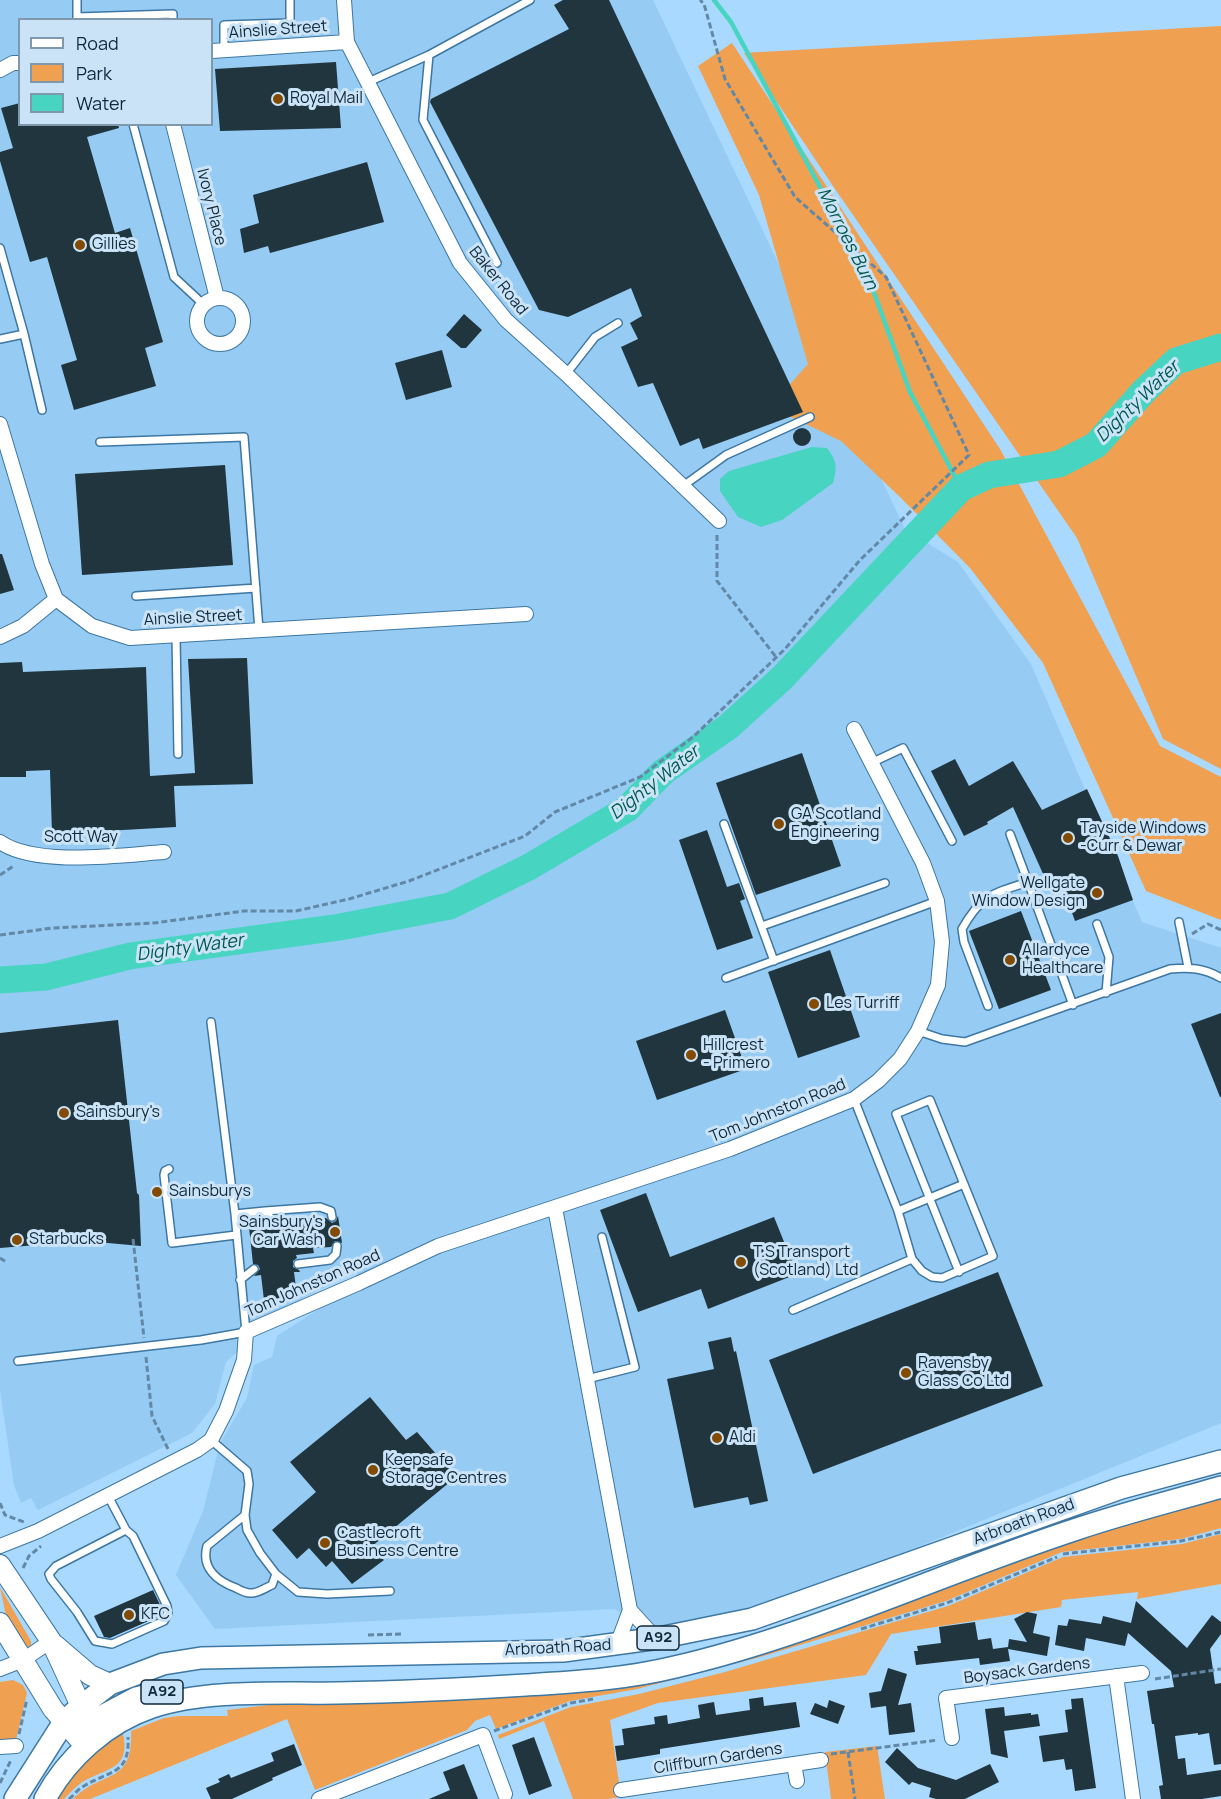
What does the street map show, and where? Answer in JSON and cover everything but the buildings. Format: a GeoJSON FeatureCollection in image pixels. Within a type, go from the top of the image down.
{"type":"FeatureCollection","features":[{"type":"Feature","properties":{"kind":"main road","name":"Arbroath Road"},"geometry":{"type":"LineString","coordinates":[[45,1799],[88,1728],[110,1684],[163,1664],[201,1658],[563,1651],[659,1638],[752,1619],[1120,1488],[1221,1461]]}},
{"type":"Feature","properties":{"kind":"main road","name":"Arbroath Road"},"geometry":{"type":"LineString","coordinates":[[15,1799],[64,1722],[88,1728],[136,1698],[174,1689],[198,1688],[241,1694],[422,1692],[590,1681],[671,1668],[758,1646],[1077,1529],[1221,1487]]}},
{"type":"Feature","properties":{"kind":"main road"},"geometry":{"type":"LineString","coordinates":[[0,1565],[51,1641],[88,1728]]}},
{"type":"Feature","properties":{"kind":"main road"},"geometry":{"type":"LineString","coordinates":[[0,1623],[64,1722],[88,1728]]}},
{"type":"Feature","properties":{"kind":"main road"},"geometry":{"type":"LineString","coordinates":[[51,1641],[90,1675],[110,1684]]}},
{"type":"Feature","properties":{"kind":"street","name":"Baker Road"},"geometry":{"type":"LineString","coordinates":[[344,0],[347,42],[460,263],[506,321],[566,374],[718,521]]}},
{"type":"Feature","properties":{"kind":"street","name":"Ainslie Street"},"geometry":{"type":"LineString","coordinates":[[218,50],[347,42]]}},
{"type":"Feature","properties":{"kind":"street"},"geometry":{"type":"LineString","coordinates":[[0,70],[13,63],[18,63]]}},
{"type":"Feature","properties":{"kind":"street","name":"Ivory Place"},"geometry":{"type":"LineString","coordinates":[[174,126],[217,298]]}},
{"type":"Feature","properties":{"kind":"street"},"geometry":{"type":"LineString","coordinates":[[217,298],[231,300],[237,305],[242,315],[242,328],[232,340],[225,344],[207,341],[199,332],[196,318],[203,304],[217,298]]}},
{"type":"Feature","properties":{"kind":"street"},"geometry":{"type":"LineString","coordinates":[[0,424],[5,463],[56,599],[23,626],[0,637]]}},
{"type":"Feature","properties":{"kind":"street","name":"Ainslie Street"},"geometry":{"type":"LineString","coordinates":[[56,599],[93,626],[130,638],[526,614]]}},
{"type":"Feature","properties":{"kind":"street","name":"Tom Johnston Road"},"geometry":{"type":"LineString","coordinates":[[211,1440],[226,1411],[244,1360],[246,1332],[438,1246],[730,1149],[854,1099],[878,1081],[900,1059],[918,1031],[938,985],[942,942],[937,902],[923,863],[854,729]]}},
{"type":"Feature","properties":{"kind":"street","name":"Scott Way"},"geometry":{"type":"LineString","coordinates":[[0,842],[27,854],[71,857],[164,852]]}},
{"type":"Feature","properties":{"kind":"street"},"geometry":{"type":"LineString","coordinates":[[555,1208],[630,1610],[617,1645]]}},
{"type":"Feature","properties":{"kind":"street"},"geometry":{"type":"LineString","coordinates":[[0,1546],[38,1531],[197,1450],[211,1440]]}},
{"type":"Feature","properties":{"kind":"street"},"geometry":{"type":"LineString","coordinates":[[630,1610],[649,1631],[659,1638]]}},
{"type":"Feature","properties":{"kind":"street"},"geometry":{"type":"LineString","coordinates":[[0,1669],[23,1660],[51,1641]]}},
{"type":"Feature","properties":{"kind":"street","name":"Boysack Gardens"},"geometry":{"type":"LineString","coordinates":[[951,1738],[946,1698],[1142,1673]]}},
{"type":"Feature","properties":{"kind":"street"},"geometry":{"type":"LineString","coordinates":[[1116,1676],[1133,1799]]}},
{"type":"Feature","properties":{"kind":"street"},"geometry":{"type":"LineString","coordinates":[[319,1799],[483,1735],[505,1794]]}},
{"type":"Feature","properties":{"kind":"street"},"geometry":{"type":"LineString","coordinates":[[0,1747],[16,1746]]}},
{"type":"Feature","properties":{"kind":"street","name":"Cliffburn Gardens"},"geometry":{"type":"LineString","coordinates":[[621,1790],[648,1793],[823,1757]]}},
{"type":"Feature","properties":{"kind":"street","name":"Cliffburn Gardens"},"geometry":{"type":"LineString","coordinates":[[794,1764],[796,1781]]}},
{"type":"Feature","properties":{"kind":"lane"},"geometry":{"type":"LineString","coordinates":[[77,0],[77,18],[173,14],[173,18]]}},
{"type":"Feature","properties":{"kind":"lane"},"geometry":{"type":"LineString","coordinates":[[218,50],[224,25],[290,23],[290,0]]}},
{"type":"Feature","properties":{"kind":"lane"},"geometry":{"type":"LineString","coordinates":[[366,83],[429,55],[530,0]]}},
{"type":"Feature","properties":{"kind":"lane"},"geometry":{"type":"LineString","coordinates":[[429,55],[423,120],[497,263]]}},
{"type":"Feature","properties":{"kind":"lane"},"geometry":{"type":"LineString","coordinates":[[134,126],[174,278],[203,304]]}},
{"type":"Feature","properties":{"kind":"lane"},"geometry":{"type":"LineString","coordinates":[[0,248],[42,410]]}},
{"type":"Feature","properties":{"kind":"lane"},"geometry":{"type":"LineString","coordinates":[[566,374],[595,337],[618,323]]}},
{"type":"Feature","properties":{"kind":"lane"},"geometry":{"type":"LineString","coordinates":[[0,339],[24,334]]}},
{"type":"Feature","properties":{"kind":"lane"},"geometry":{"type":"LineString","coordinates":[[683,486],[726,455],[810,417]]}},
{"type":"Feature","properties":{"kind":"lane"},"geometry":{"type":"LineString","coordinates":[[100,442],[244,437],[259,630]]}},
{"type":"Feature","properties":{"kind":"lane"},"geometry":{"type":"LineString","coordinates":[[136,596],[256,588]]}},
{"type":"Feature","properties":{"kind":"lane"},"geometry":{"type":"LineString","coordinates":[[176,636],[178,754]]}},
{"type":"Feature","properties":{"kind":"lane"},"geometry":{"type":"LineString","coordinates":[[871,763],[903,748],[952,841]]}},
{"type":"Feature","properties":{"kind":"lane"},"geometry":{"type":"LineString","coordinates":[[724,824],[774,961]]}},
{"type":"Feature","properties":{"kind":"lane"},"geometry":{"type":"LineString","coordinates":[[1010,834],[1073,1005]]}},
{"type":"Feature","properties":{"kind":"lane"},"geometry":{"type":"LineString","coordinates":[[988,1006],[964,942],[962,929],[972,912],[988,896],[1028,882]]}},
{"type":"Feature","properties":{"kind":"lane"},"geometry":{"type":"LineString","coordinates":[[762,926],[885,883]]}},
{"type":"Feature","properties":{"kind":"lane"},"geometry":{"type":"LineString","coordinates":[[726,978],[937,902]]}},
{"type":"Feature","properties":{"kind":"lane"},"geometry":{"type":"LineString","coordinates":[[1179,922],[1188,967]]}},
{"type":"Feature","properties":{"kind":"lane"},"geometry":{"type":"LineString","coordinates":[[1097,924],[1109,957],[1106,993]]}},
{"type":"Feature","properties":{"kind":"lane"},"geometry":{"type":"LineString","coordinates":[[918,1031],[942,1039],[965,1042],[1170,969],[1188,967],[1208,971],[1221,978]]}},
{"type":"Feature","properties":{"kind":"lane"},"geometry":{"type":"LineString","coordinates":[[18,1361],[201,1340],[246,1332],[235,1215],[211,1022]]}},
{"type":"Feature","properties":{"kind":"lane"},"geometry":{"type":"LineString","coordinates":[[854,1099],[898,1211],[912,1259],[922,1271],[932,1277],[942,1278],[959,1272],[993,1257],[930,1100],[896,1114],[959,1272]]}},
{"type":"Feature","properties":{"kind":"lane"},"geometry":{"type":"LineString","coordinates":[[169,1169],[164,1175],[172,1243],[236,1235]]}},
{"type":"Feature","properties":{"kind":"lane"},"geometry":{"type":"LineString","coordinates":[[898,1211],[964,1184]]}},
{"type":"Feature","properties":{"kind":"lane"},"geometry":{"type":"LineString","coordinates":[[235,1215],[320,1207],[331,1211],[332,1217]]}},
{"type":"Feature","properties":{"kind":"lane"},"geometry":{"type":"LineString","coordinates":[[265,1211],[272,1218],[272,1224]]}},
{"type":"Feature","properties":{"kind":"lane"},"geometry":{"type":"LineString","coordinates":[[587,1379],[636,1367],[602,1237]]}},
{"type":"Feature","properties":{"kind":"lane"},"geometry":{"type":"LineString","coordinates":[[298,1264],[330,1260],[336,1254],[337,1246]]}},
{"type":"Feature","properties":{"kind":"lane"},"geometry":{"type":"LineString","coordinates":[[793,1310],[912,1259]]}},
{"type":"Feature","properties":{"kind":"lane"},"geometry":{"type":"LineString","coordinates":[[240,1280],[254,1269]]}},
{"type":"Feature","properties":{"kind":"lane"},"geometry":{"type":"LineString","coordinates":[[211,1440],[246,1471],[249,1484],[244,1515],[247,1530],[260,1553],[276,1574],[298,1592],[327,1594],[390,1591]]}},
{"type":"Feature","properties":{"kind":"lane"},"geometry":{"type":"LineString","coordinates":[[107,1494],[126,1530],[133,1536],[167,1606],[168,1613],[164,1621],[112,1644],[103,1644],[95,1641],[49,1574],[56,1566],[126,1530]]}},
{"type":"Feature","properties":{"kind":"lane"},"geometry":{"type":"LineString","coordinates":[[244,1515],[207,1546],[205,1561],[209,1570],[216,1578],[248,1593],[256,1593],[272,1585],[276,1574]]}},
{"type":"Feature","properties":{"kind":"path"},"geometry":{"type":"LineString","coordinates":[[0,934],[53,928],[154,923],[244,911],[296,911],[349,899],[409,881],[525,836],[555,812],[640,777],[693,737],[776,657],[860,560],[969,455],[886,278],[795,197],[724,79],[704,4],[700,0]]}},
{"type":"Feature","properties":{"kind":"path"},"geometry":{"type":"LineString","coordinates":[[718,521],[717,581],[776,657]]}},
{"type":"Feature","properties":{"kind":"path"},"geometry":{"type":"LineString","coordinates":[[1182,939],[1208,924],[1221,930]]}},
{"type":"Feature","properties":{"kind":"path"},"geometry":{"type":"LineString","coordinates":[[0,1258],[6,1262]]}},
{"type":"Feature","properties":{"kind":"path"},"geometry":{"type":"LineString","coordinates":[[0,1503],[5,1515],[25,1522],[38,1531],[46,1542],[23,1565],[22,1575]]}},
{"type":"Feature","properties":{"kind":"path"},"geometry":{"type":"LineString","coordinates":[[1142,1673],[1147,1681],[1221,1669]]}},
{"type":"Feature","properties":{"kind":"path"},"geometry":{"type":"LineString","coordinates":[[69,1799],[83,1786],[115,1772],[125,1763],[129,1750],[128,1731]]}},
{"type":"Feature","properties":{"kind":"path"},"geometry":{"type":"LineString","coordinates":[[823,1757],[951,1738]]}},
{"type":"Feature","properties":{"kind":"path"},"geometry":{"type":"LineString","coordinates":[[848,1752],[855,1799]]}},
{"type":"Feature","properties":{"kind":"shaded area"},"geometry":{"type":"Polygon","coordinates":[[[0,0],[653,0],[905,529],[958,562],[1031,664],[1142,922],[1221,948],[1221,1423],[847,1576],[769,1602],[681,1624],[640,1627],[615,1609],[215,1629],[176,1575],[203,1511],[220,1443],[247,1398],[254,1365],[272,1357],[277,1336],[359,1283],[357,1271],[287,1306],[226,1362],[215,1404],[192,1433],[38,1510],[31,1498],[21,1503],[14,1485],[0,1390],[0,0]]]}},
{"type":"Feature","properties":{"kind":"green space"},"geometry":{"type":"Polygon","coordinates":[[[1221,26],[1221,769],[1163,739],[1077,538],[835,189],[744,53],[1221,26]]]}},
{"type":"Feature","properties":{"kind":"green space"},"geometry":{"type":"Polygon","coordinates":[[[732,43],[1000,449],[1160,746],[1221,777],[1221,920],[1146,891],[1043,663],[970,568],[841,441],[787,415],[763,415],[808,364],[759,195],[698,66],[732,43]]]}},
{"type":"Feature","properties":{"kind":"green space"},"geometry":{"type":"Polygon","coordinates":[[[1221,1494],[1221,1528],[1181,1539],[1062,1552],[946,1601],[760,1657],[637,1689],[570,1701],[496,1729],[490,1715],[475,1721],[467,1730],[315,1790],[287,1719],[90,1799],[73,1799],[95,1783],[121,1769],[127,1761],[131,1731],[164,1718],[228,1716],[227,1710],[301,1701],[458,1700],[593,1689],[1221,1494]]]}},
{"type":"Feature","properties":{"kind":"green space"},"geometry":{"type":"Polygon","coordinates":[[[1221,1534],[1221,1584],[1137,1599],[1138,1592],[1062,1600],[1061,1607],[891,1634],[866,1675],[658,1703],[610,1720],[621,1797],[573,1799],[544,1721],[499,1739],[498,1735],[571,1707],[639,1694],[725,1672],[948,1606],[1063,1557],[1182,1544],[1221,1534]]]}},
{"type":"Feature","properties":{"kind":"green space"},"geometry":{"type":"Polygon","coordinates":[[[0,1587],[31,1641],[31,1648],[27,1649],[6,1616],[0,1587]]]}},
{"type":"Feature","properties":{"kind":"green space"},"geometry":{"type":"Polygon","coordinates":[[[13,1680],[23,1685],[27,1693],[16,1740],[0,1741],[0,1682],[13,1680]]]}},
{"type":"Feature","properties":{"kind":"green space"},"geometry":{"type":"Polygon","coordinates":[[[122,1730],[124,1753],[120,1761],[108,1770],[81,1783],[64,1799],[55,1799],[77,1769],[122,1730]]]}},
{"type":"Feature","properties":{"kind":"green space"},"geometry":{"type":"Polygon","coordinates":[[[877,1746],[885,1799],[831,1799],[825,1752],[877,1746]]]}},
{"type":"Feature","properties":{"kind":"water"},"geometry":{"type":"Polygon","coordinates":[[[812,447],[827,448],[833,457],[835,473],[833,483],[782,520],[761,527],[738,517],[720,491],[720,479],[729,471],[812,447]]]}},
{"type":"Feature","properties":{"kind":"waterway","name":"Morroes Burn"},"geometry":{"type":"LineString","coordinates":[[714,0],[731,22],[868,276],[910,392],[961,488]]}},
{"type":"Feature","properties":{"kind":"waterway","name":"Dighty Water"},"geometry":{"type":"LineString","coordinates":[[0,980],[46,977],[130,956],[340,927],[450,906],[529,867],[627,809],[663,772],[728,727],[782,678],[961,488],[989,475],[1059,464],[1096,445],[1144,391],[1176,361],[1221,347]]}},
{"type":"Feature","properties":{"kind":"place","name":"Royal Mail"},"geometry":{"type":"Point","coordinates":[278,99]}},
{"type":"Feature","properties":{"kind":"place","name":"Gillies"},"geometry":{"type":"Point","coordinates":[80,245]}},
{"type":"Feature","properties":{"kind":"place","name":"GA Scotland Engineering"},"geometry":{"type":"Point","coordinates":[779,824]}},
{"type":"Feature","properties":{"kind":"place","name":"Tayside Windows -Curr & Dewar"},"geometry":{"type":"Point","coordinates":[1068,838]}},
{"type":"Feature","properties":{"kind":"place","name":"Wellgate Window Design"},"geometry":{"type":"Point","coordinates":[1097,893]}},
{"type":"Feature","properties":{"kind":"place","name":"Allardyce Healthcare"},"geometry":{"type":"Point","coordinates":[1010,960]}},
{"type":"Feature","properties":{"kind":"place","name":"Les Turriff"},"geometry":{"type":"Point","coordinates":[814,1004]}},
{"type":"Feature","properties":{"kind":"place","name":"Hillcrest - Primero"},"geometry":{"type":"Point","coordinates":[691,1055]}},
{"type":"Feature","properties":{"kind":"place","name":"Sainsbury's"},"geometry":{"type":"Point","coordinates":[64,1113]}},
{"type":"Feature","properties":{"kind":"place","name":"Sainsburys"},"geometry":{"type":"Point","coordinates":[157,1192]}},
{"type":"Feature","properties":{"kind":"place","name":"Sainsbury's Car Wash"},"geometry":{"type":"Point","coordinates":[335,1232]}},
{"type":"Feature","properties":{"kind":"place","name":"Starbucks"},"geometry":{"type":"Point","coordinates":[17,1240]}},
{"type":"Feature","properties":{"kind":"place","name":"T.S Transport (Scotland) Ltd"},"geometry":{"type":"Point","coordinates":[741,1262]}},
{"type":"Feature","properties":{"kind":"place","name":"Ravensby Glass Co Ltd"},"geometry":{"type":"Point","coordinates":[906,1373]}},
{"type":"Feature","properties":{"kind":"place","name":"Aldi"},"geometry":{"type":"Point","coordinates":[717,1438]}},
{"type":"Feature","properties":{"kind":"place","name":"Keepsafe Storage Centres"},"geometry":{"type":"Point","coordinates":[373,1470]}},
{"type":"Feature","properties":{"kind":"place","name":"Castlecroft Business Centre"},"geometry":{"type":"Point","coordinates":[325,1543]}},
{"type":"Feature","properties":{"kind":"place","name":"KFC"},"geometry":{"type":"Point","coordinates":[129,1615]}}]}
